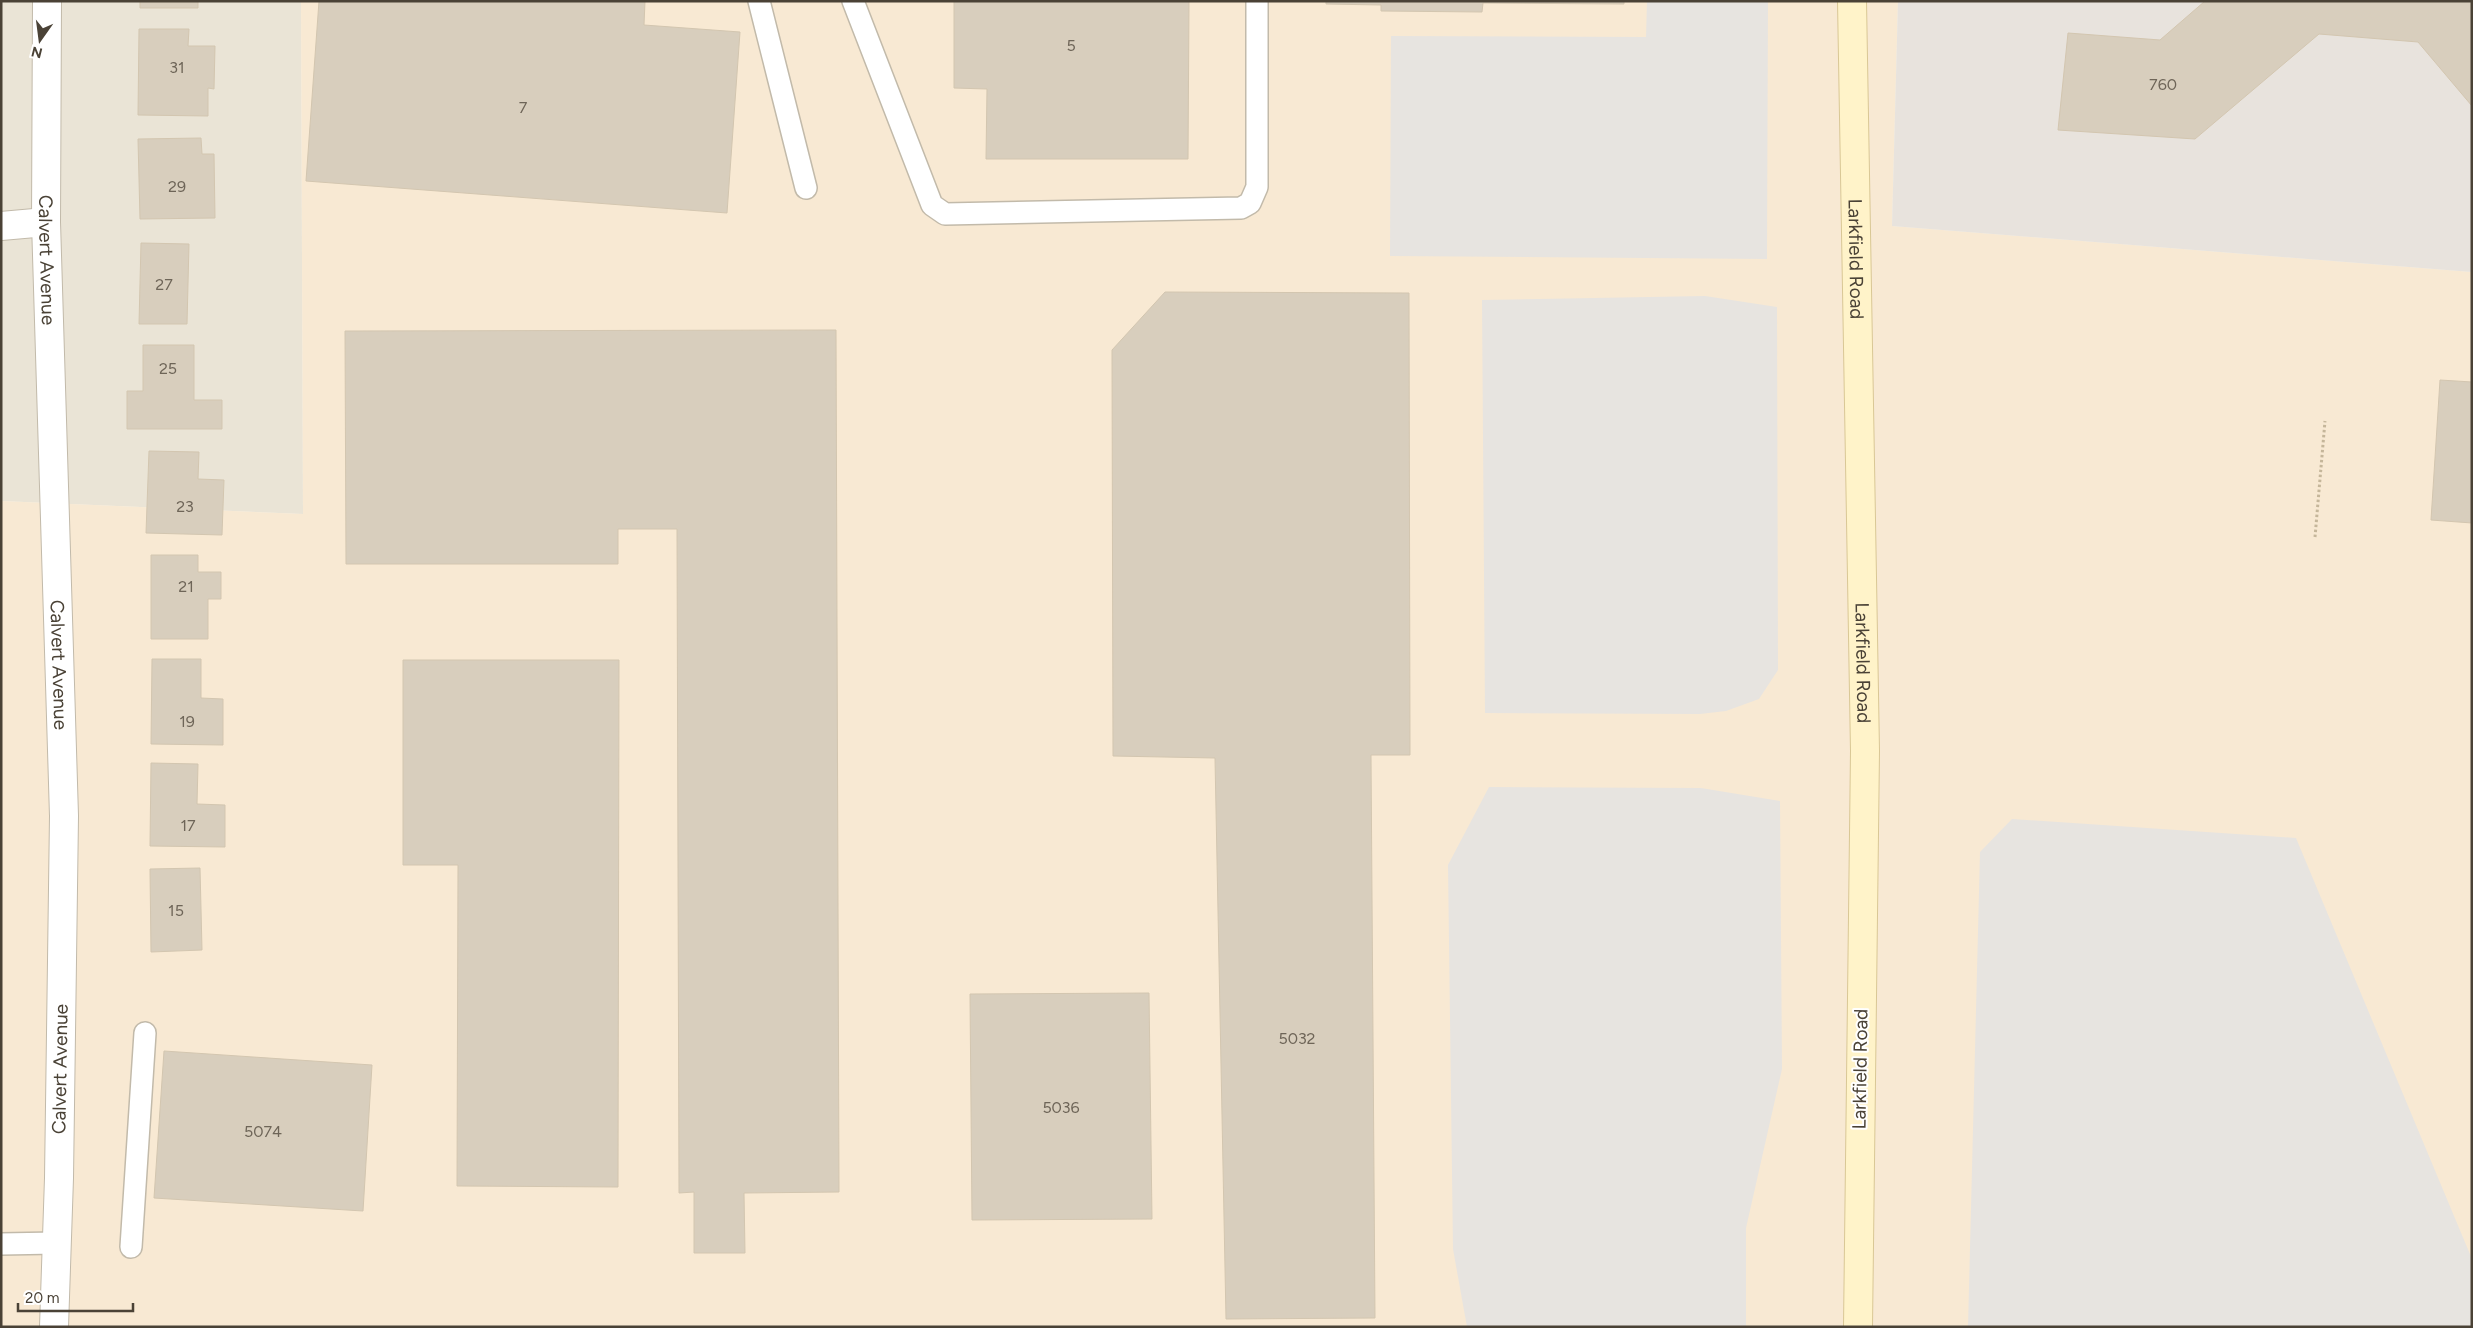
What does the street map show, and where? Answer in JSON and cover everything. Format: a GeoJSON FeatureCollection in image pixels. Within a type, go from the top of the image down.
{"type":"FeatureCollection","features":[{"type":"Feature","properties":{"kind":"main road","name":"Larkfield Road"},"geometry":{"type":"LineString","coordinates":[[1852,1],[1865,751],[1858,1327]]}},
{"type":"Feature","properties":{"kind":"street","name":"Calvert Avenue"},"geometry":{"type":"LineString","coordinates":[[47,1],[46,222],[64,816],[54,1327]]}},
{"type":"Feature","properties":{"kind":"street"},"geometry":{"type":"LineString","coordinates":[[1,226],[46,222]]}},
{"type":"Feature","properties":{"kind":"lane"},"geometry":{"type":"LineString","coordinates":[[759,1],[806,188]]}},
{"type":"Feature","properties":{"kind":"lane"},"geometry":{"type":"LineString","coordinates":[[853,1],[932,204],[945,214],[1242,208],[1250,203],[1258,188],[1257,1]]}},
{"type":"Feature","properties":{"kind":"lane"},"geometry":{"type":"LineString","coordinates":[[131,1247],[145,1032]]}},
{"type":"Feature","properties":{"kind":"lane"},"geometry":{"type":"LineString","coordinates":[[1,1244],[56,1243]]}},
{"type":"Feature","properties":{"kind":"path"},"geometry":{"type":"LineString","coordinates":[[2315,537],[2325,421]]}},
{"type":"Feature","properties":{"kind":"shaded area"},"geometry":{"type":"Polygon","coordinates":[[[1,1],[301,1],[303,514],[1,501],[1,1]]]}},
{"type":"Feature","properties":{"kind":"shaded area"},"geometry":{"type":"Polygon","coordinates":[[[301,1],[1898,1],[1892,226],[2472,272],[2472,1327],[1,1327],[1,501],[303,514],[301,1]]]}},
{"type":"Feature","properties":{"kind":"shaded area"},"geometry":{"type":"Polygon","coordinates":[[[1647,1],[1768,1],[1767,259],[1390,256],[1391,36],[1646,37],[1647,1]]]}},
{"type":"Feature","properties":{"kind":"shaded area"},"geometry":{"type":"Polygon","coordinates":[[[1898,1],[2472,1],[2472,272],[1892,226],[1898,1]]]}},
{"type":"Feature","properties":{"kind":"shaded area"},"geometry":{"type":"Polygon","coordinates":[[[1705,296],[1777,307],[1778,670],[1759,699],[1726,711],[1700,714],[1485,713],[1482,300],[1705,296]]]}},
{"type":"Feature","properties":{"kind":"shaded area"},"geometry":{"type":"Polygon","coordinates":[[[1489,787],[1701,788],[1780,801],[1782,1069],[1746,1228],[1746,1327],[1467,1327],[1453,1249],[1448,865],[1489,787]]]}},
{"type":"Feature","properties":{"kind":"shaded area"},"geometry":{"type":"Polygon","coordinates":[[[2012,819],[2296,838],[2472,1259],[2472,1327],[1968,1327],[1980,852],[2012,819]]]}},
{"type":"Feature","properties":{"kind":"building"},"geometry":{"type":"Polygon","coordinates":[[[140,1],[198,1],[198,8],[140,8],[140,1]]]}},
{"type":"Feature","properties":{"kind":"building"},"geometry":{"type":"Polygon","coordinates":[[[319,1],[645,1],[644,25],[740,32],[727,213],[306,181],[319,1]]]}},
{"type":"Feature","properties":{"kind":"building"},"geometry":{"type":"Polygon","coordinates":[[[954,1],[1189,1],[1188,159],[986,159],[987,89],[954,88],[954,1]]]}},
{"type":"Feature","properties":{"kind":"building"},"geometry":{"type":"Polygon","coordinates":[[[1326,1],[1624,1],[1624,4],[1483,3],[1482,12],[1381,11],[1381,5],[1326,4],[1326,1]]]}},
{"type":"Feature","properties":{"kind":"building"},"geometry":{"type":"Polygon","coordinates":[[[2205,1],[2472,1],[2472,106],[2418,42],[2319,34],[2195,139],[2058,130],[2068,33],[2160,40],[2205,1]]]}},
{"type":"Feature","properties":{"kind":"building"},"geometry":{"type":"Polygon","coordinates":[[[139,29],[189,29],[188,46],[215,46],[214,89],[208,88],[208,116],[138,115],[139,29]]]}},
{"type":"Feature","properties":{"kind":"building"},"geometry":{"type":"Polygon","coordinates":[[[201,138],[202,154],[214,154],[215,218],[140,219],[138,139],[201,138]]]}},
{"type":"Feature","properties":{"kind":"building"},"geometry":{"type":"Polygon","coordinates":[[[141,243],[189,244],[187,324],[139,324],[141,243]]]}},
{"type":"Feature","properties":{"kind":"building"},"geometry":{"type":"Polygon","coordinates":[[[1165,292],[1409,293],[1410,755],[1371,755],[1375,1318],[1226,1319],[1215,758],[1113,756],[1112,350],[1165,292]]]}},
{"type":"Feature","properties":{"kind":"building"},"geometry":{"type":"Polygon","coordinates":[[[836,330],[839,1192],[744,1193],[745,1253],[694,1253],[694,1192],[679,1193],[677,529],[618,529],[618,564],[346,564],[345,331],[836,330]]]}},
{"type":"Feature","properties":{"kind":"building"},"geometry":{"type":"Polygon","coordinates":[[[143,345],[194,345],[194,400],[222,400],[222,429],[127,429],[127,391],[143,391],[143,345]]]}},
{"type":"Feature","properties":{"kind":"building"},"geometry":{"type":"Polygon","coordinates":[[[2440,380],[2472,382],[2472,523],[2431,520],[2440,380]]]}},
{"type":"Feature","properties":{"kind":"building"},"geometry":{"type":"Polygon","coordinates":[[[149,451],[199,452],[198,479],[224,480],[222,535],[146,533],[149,451]]]}},
{"type":"Feature","properties":{"kind":"building"},"geometry":{"type":"Polygon","coordinates":[[[151,555],[198,555],[198,572],[221,572],[221,599],[208,599],[208,639],[151,639],[151,555]]]}},
{"type":"Feature","properties":{"kind":"building"},"geometry":{"type":"Polygon","coordinates":[[[152,659],[201,659],[201,698],[223,699],[223,745],[151,744],[152,659]]]}},
{"type":"Feature","properties":{"kind":"building"},"geometry":{"type":"Polygon","coordinates":[[[403,660],[619,660],[618,1187],[457,1186],[458,865],[403,865],[403,660]]]}},
{"type":"Feature","properties":{"kind":"building"},"geometry":{"type":"Polygon","coordinates":[[[151,763],[198,764],[197,804],[225,805],[225,847],[150,846],[151,763]]]}},
{"type":"Feature","properties":{"kind":"building"},"geometry":{"type":"Polygon","coordinates":[[[200,868],[202,950],[151,952],[150,869],[200,868]]]}},
{"type":"Feature","properties":{"kind":"building"},"geometry":{"type":"Polygon","coordinates":[[[1149,993],[1152,1219],[972,1220],[970,994],[1149,993]]]}},
{"type":"Feature","properties":{"kind":"building"},"geometry":{"type":"Polygon","coordinates":[[[164,1051],[372,1065],[363,1211],[154,1198],[164,1051]]]}}]}
